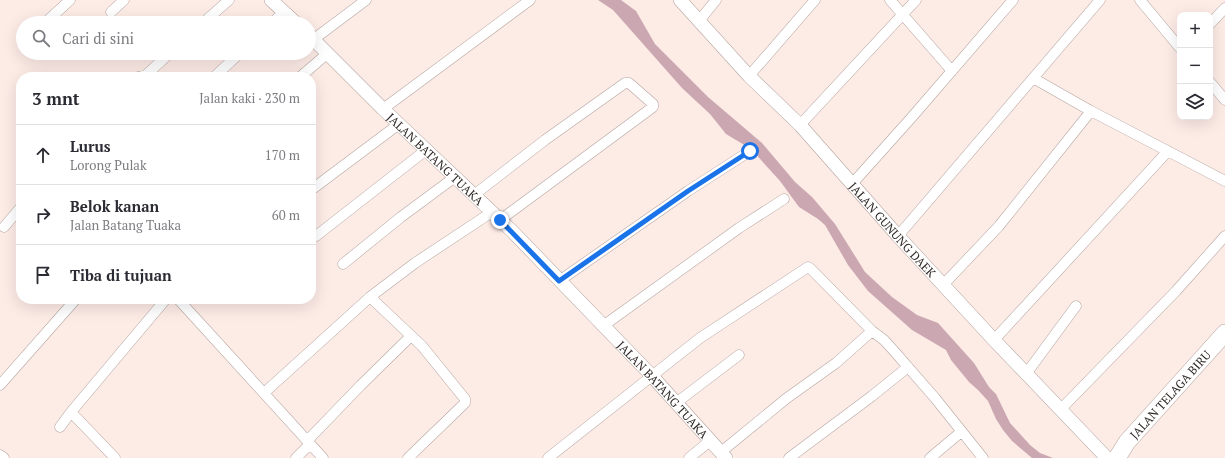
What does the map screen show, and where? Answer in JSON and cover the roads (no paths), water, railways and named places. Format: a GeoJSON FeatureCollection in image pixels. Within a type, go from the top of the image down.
{"type":"FeatureCollection","features":[{"type":"Feature","properties":{"kind":"highway","name":"JALAN TELAGA BIRU"},"geometry":{"type":"LineString","coordinates":[[1128,450],[1225,333]]}},
{"type":"Feature","properties":{"kind":"highway","name":"JALAN TELAGA BIRU"},"geometry":{"type":"LineString","coordinates":[[1117,458],[1128,450],[1225,350]]}},
{"type":"Feature","properties":{"kind":"street"},"geometry":{"type":"LineString","coordinates":[[53,16],[70,0]]}},
{"type":"Feature","properties":{"kind":"street"},"geometry":{"type":"LineString","coordinates":[[111,12],[124,0]]}},
{"type":"Feature","properties":{"kind":"street"},"geometry":{"type":"LineString","coordinates":[[211,16],[229,0]]}},
{"type":"Feature","properties":{"kind":"street"},"geometry":{"type":"LineString","coordinates":[[271,0],[288,16]]}},
{"type":"Feature","properties":{"kind":"street"},"geometry":{"type":"LineString","coordinates":[[316,34],[366,0]]}},
{"type":"Feature","properties":{"kind":"street"},"geometry":{"type":"LineString","coordinates":[[383,109],[530,0]]}},
{"type":"Feature","properties":{"kind":"street","name":"JALAN GUNUNG DAEK"},"geometry":{"type":"LineString","coordinates":[[680,0],[749,76],[800,125],[943,285],[1107,458]]}},
{"type":"Feature","properties":{"kind":"street"},"geometry":{"type":"LineString","coordinates":[[699,20],[716,0]]}},
{"type":"Feature","properties":{"kind":"street"},"geometry":{"type":"LineString","coordinates":[[749,76],[815,0]]}},
{"type":"Feature","properties":{"kind":"street"},"geometry":{"type":"LineString","coordinates":[[890,0],[952,71]]}},
{"type":"Feature","properties":{"kind":"street"},"geometry":{"type":"LineString","coordinates":[[800,125],[916,0]]}},
{"type":"Feature","properties":{"kind":"street"},"geometry":{"type":"LineString","coordinates":[[852,184],[1013,0]]}},
{"type":"Feature","properties":{"kind":"street"},"geometry":{"type":"LineString","coordinates":[[898,236],[1100,0]]}},
{"type":"Feature","properties":{"kind":"street"},"geometry":{"type":"LineString","coordinates":[[1140,0],[1177,44]]}},
{"type":"Feature","properties":{"kind":"street"},"geometry":{"type":"LineString","coordinates":[[1213,21],[1225,8]]}},
{"type":"Feature","properties":{"kind":"street"},"geometry":{"type":"LineString","coordinates":[[280,16],[284,12]]}},
{"type":"Feature","properties":{"kind":"street","name":"JALAN BATANG TUAKA"},"geometry":{"type":"LineString","coordinates":[[316,42],[383,109],[496,216],[651,375],[723,455]]}},
{"type":"Feature","properties":{"kind":"street"},"geometry":{"type":"LineString","coordinates":[[306,72],[328,53]]}},
{"type":"Feature","properties":{"kind":"street"},"geometry":{"type":"LineString","coordinates":[[149,72],[162,60]]}},
{"type":"Feature","properties":{"kind":"street"},"geometry":{"type":"LineString","coordinates":[[219,72],[232,60]]}},
{"type":"Feature","properties":{"kind":"street"},"geometry":{"type":"LineString","coordinates":[[1033,78],[1091,111],[1225,181]]}},
{"type":"Feature","properties":{"kind":"street"},"geometry":{"type":"LineString","coordinates":[[264,393],[370,297],[415,263],[496,216],[653,107],[653,104],[629,83],[626,83],[545,140],[474,195]]}},
{"type":"Feature","properties":{"kind":"street"},"geometry":{"type":"LineString","coordinates":[[1212,84],[1225,100]]}},
{"type":"Feature","properties":{"kind":"street"},"geometry":{"type":"LineString","coordinates":[[943,285],[999,226],[1091,111]]}},
{"type":"Feature","properties":{"kind":"street"},"geometry":{"type":"LineString","coordinates":[[316,186],[399,124]]}},
{"type":"Feature","properties":{"kind":"street"},"geometry":{"type":"LineString","coordinates":[[316,236],[426,150]]}},
{"type":"Feature","properties":{"kind":"street"},"geometry":{"type":"LineString","coordinates":[[559,281],[688,191],[750,151]]}},
{"type":"Feature","properties":{"kind":"street"},"geometry":{"type":"LineString","coordinates":[[994,340],[1168,152]]}},
{"type":"Feature","properties":{"kind":"street"},"geometry":{"type":"LineString","coordinates":[[343,264],[401,217],[455,177]]}},
{"type":"Feature","properties":{"kind":"street"},"geometry":{"type":"LineString","coordinates":[[603,326],[738,228],[784,199]]}},
{"type":"Feature","properties":{"kind":"street"},"geometry":{"type":"LineString","coordinates":[[4,227],[16,213]]}},
{"type":"Feature","properties":{"kind":"street"},"geometry":{"type":"LineString","coordinates":[[1060,409],[1170,296],[1225,236]]}},
{"type":"Feature","properties":{"kind":"street"},"geometry":{"type":"LineString","coordinates":[[548,458],[651,375],[700,338],[808,267],[872,331],[884,340],[935,398],[983,458]]}},
{"type":"Feature","properties":{"kind":"street"},"geometry":{"type":"LineString","coordinates":[[370,297],[422,346],[464,396],[466,401],[408,458]]}},
{"type":"Feature","properties":{"kind":"street"},"geometry":{"type":"LineString","coordinates":[[0,385],[72,304]]}},
{"type":"Feature","properties":{"kind":"street"},"geometry":{"type":"LineString","coordinates":[[60,427],[162,304]]}},
{"type":"Feature","properties":{"kind":"street"},"geometry":{"type":"LineString","coordinates":[[183,304],[323,458]]}},
{"type":"Feature","properties":{"kind":"street"},"geometry":{"type":"LineString","coordinates":[[1026,374],[1076,306]]}},
{"type":"Feature","properties":{"kind":"street"},"geometry":{"type":"LineString","coordinates":[[723,455],[787,398],[836,363],[872,331]]}},
{"type":"Feature","properties":{"kind":"street"},"geometry":{"type":"LineString","coordinates":[[296,458],[361,384],[411,336]]}},
{"type":"Feature","properties":{"kind":"street"},"geometry":{"type":"LineString","coordinates":[[676,402],[739,355]]}},
{"type":"Feature","properties":{"kind":"street"},"geometry":{"type":"LineString","coordinates":[[789,458],[908,367]]}},
{"type":"Feature","properties":{"kind":"street"},"geometry":{"type":"LineString","coordinates":[[71,412],[115,458]]}},
{"type":"Feature","properties":{"kind":"street"},"geometry":{"type":"LineString","coordinates":[[930,458],[961,432]]}},
{"type":"Feature","properties":{"kind":"street"},"geometry":{"type":"LineString","coordinates":[[688,458],[710,441]]}},
{"type":"Feature","properties":{"kind":"street"},"geometry":{"type":"LineString","coordinates":[[0,455],[4,458]]}}]}
